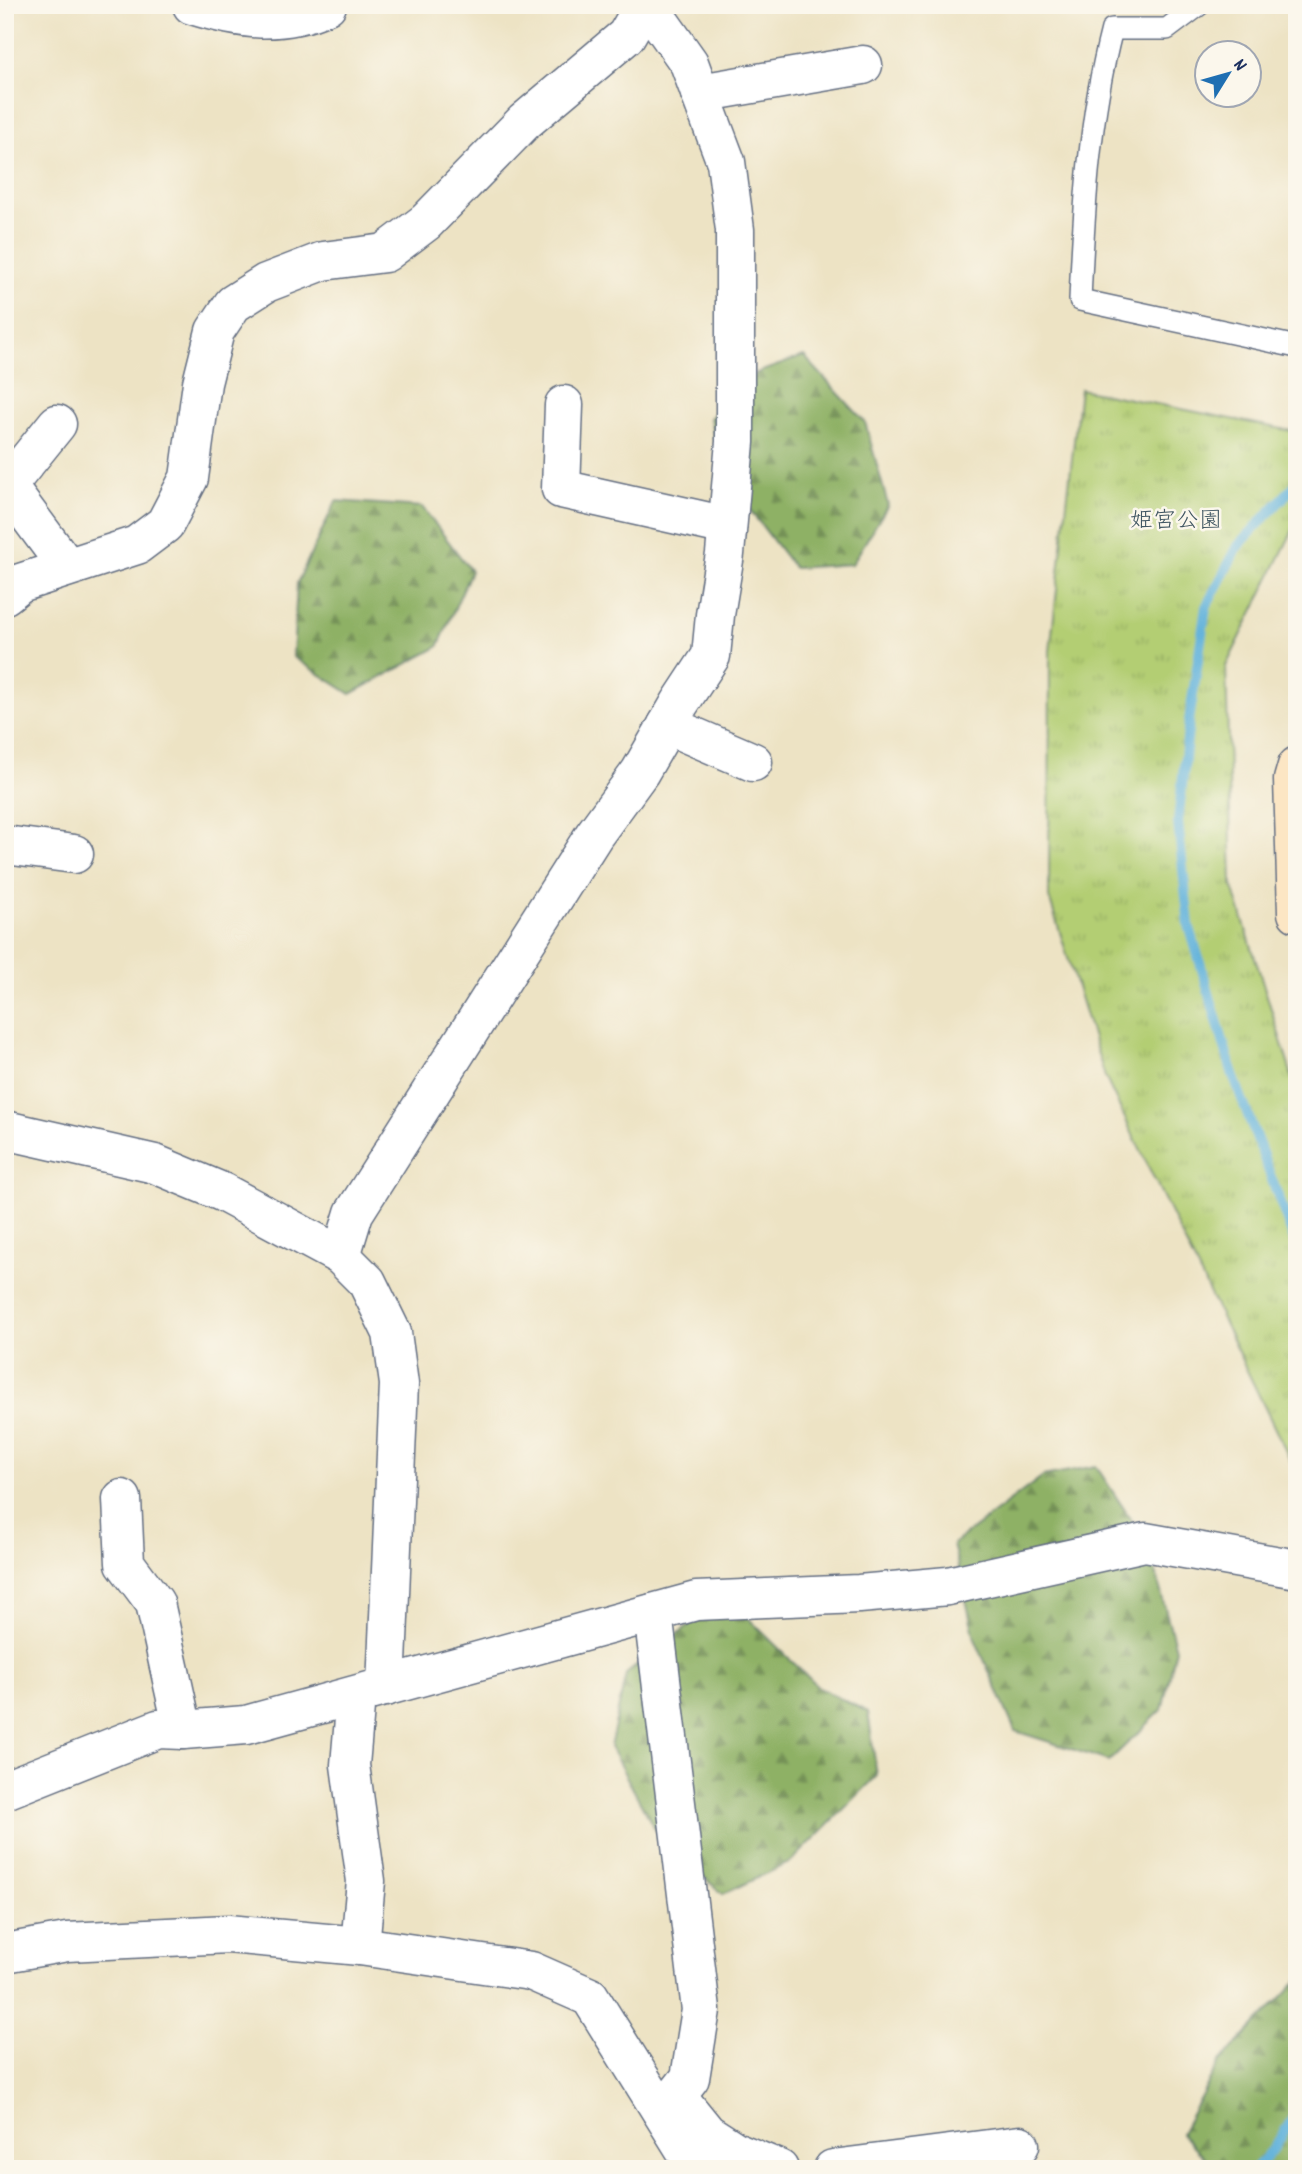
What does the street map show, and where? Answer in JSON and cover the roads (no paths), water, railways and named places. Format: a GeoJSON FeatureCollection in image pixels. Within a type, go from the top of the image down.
{"type":"FeatureCollection","features":[{"type":"Feature","properties":{"kind":"street"},"geometry":{"type":"LineString","coordinates":[[192,5],[260,20],[305,15],[327,5]]}},
{"type":"Feature","properties":{"kind":"street"},"geometry":{"type":"LineString","coordinates":[[5,595],[20,583],[137,545],[165,524],[189,478],[202,383],[215,331],[233,304],[266,283],[323,261],[385,253],[426,222],[524,122],[626,36],[646,5],[689,63],[726,162],[735,230],[735,442],[711,656],[640,772],[594,835],[354,1213],[341,1256]]}},
{"type":"Feature","properties":{"kind":"street"},"geometry":{"type":"LineString","coordinates":[[700,93],[863,65]]}},
{"type":"Feature","properties":{"kind":"street"},"geometry":{"type":"LineString","coordinates":[[564,405],[561,489],[727,526]]}},
{"type":"Feature","properties":{"kind":"street"},"geometry":{"type":"LineString","coordinates":[[57,424],[7,486],[68,567]]}},
{"type":"Feature","properties":{"kind":"street"},"geometry":{"type":"LineString","coordinates":[[667,725],[753,762]]}},
{"type":"Feature","properties":{"kind":"street"},"geometry":{"type":"LineString","coordinates":[[1297,766],[1293,794],[1297,913]]}},
{"type":"Feature","properties":{"kind":"street"},"geometry":{"type":"LineString","coordinates":[[5,845],[74,854]]}},
{"type":"Feature","properties":{"kind":"street"},"geometry":{"type":"LineString","coordinates":[[5,1130],[155,1164],[222,1192],[341,1256],[367,1282],[392,1333],[398,1384],[371,1691],[350,1765],[366,1881],[360,1946]]}},
{"type":"Feature","properties":{"kind":"street"},"geometry":{"type":"LineString","coordinates":[[122,1499],[125,1563],[155,1603],[183,1730]]}},
{"type":"Feature","properties":{"kind":"street"},"geometry":{"type":"LineString","coordinates":[[5,1790],[158,1729],[183,1730],[246,1725],[696,1601],[859,1594],[948,1586],[1145,1542],[1297,1569]]}},
{"type":"Feature","properties":{"kind":"street"},"geometry":{"type":"LineString","coordinates":[[653,1613],[701,2010],[690,2078],[670,2104]]}},
{"type":"Feature","properties":{"kind":"street"},"geometry":{"type":"LineString","coordinates":[[5,1953],[67,1942],[228,1934],[360,1946],[531,1971],[590,1997],[670,2104],[697,2169]]}},
{"type":"Feature","properties":{"kind":"street"},"geometry":{"type":"LineString","coordinates":[[670,2104],[735,2151],[779,2169]]}},
{"type":"Feature","properties":{"kind":"street"},"geometry":{"type":"LineString","coordinates":[[833,2169],[1020,2145]]}},
{"type":"Feature","properties":{"kind":"lane"},"geometry":{"type":"LineString","coordinates":[[1199,5],[1167,29],[1112,29],[1093,119],[1084,202],[1080,300],[1297,347]]}},
{"type":"Feature","properties":{"kind":"waterway"},"geometry":{"type":"LineString","coordinates":[[1297,483],[1238,546],[1206,607],[1189,721],[1178,822],[1189,925],[1233,1075],[1297,1247]]}},
{"type":"Feature","properties":{"kind":"waterway"},"geometry":{"type":"LineString","coordinates":[[1255,2169],[1274,2148],[1297,2112]]}},
{"type":"Feature","properties":{"kind":"park label","name":"姫宮公園"},"geometry":{"type":"Point","coordinates":[1176,519]}}]}
